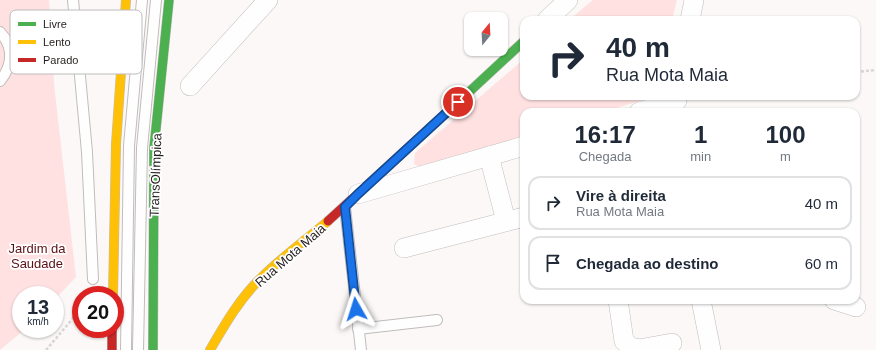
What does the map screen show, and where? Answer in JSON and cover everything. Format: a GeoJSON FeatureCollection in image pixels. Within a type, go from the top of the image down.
{"type":"FeatureCollection","features":[{"type":"Feature","properties":{"kind":"main road"},"geometry":{"type":"LineString","coordinates":[[125,10],[126,0]]}},
{"type":"Feature","properties":{"kind":"main road","name":"TransOlímpica"},"geometry":{"type":"LineString","coordinates":[[153,350],[154,148],[169,0]]}},
{"type":"Feature","properties":{"kind":"main road","name":"Rua Mota Maia"},"geometry":{"type":"LineString","coordinates":[[210,350],[246,294],[269,270],[345,207],[520,45]]}},
{"type":"Feature","properties":{"kind":"main road"},"geometry":{"type":"LineString","coordinates":[[113,286],[116,144],[121,74]]}},
{"type":"Feature","properties":{"kind":"main road"},"geometry":{"type":"LineString","coordinates":[[112,338],[112,350]]}},
{"type":"Feature","properties":{"kind":"street"},"geometry":{"type":"LineString","coordinates":[[190,86],[268,0]]}},
{"type":"Feature","properties":{"kind":"street"},"geometry":{"type":"LineString","coordinates":[[550,16],[568,0]]}},
{"type":"Feature","properties":{"kind":"street"},"geometry":{"type":"LineString","coordinates":[[691,16],[694,0]]}},
{"type":"Feature","properties":{"kind":"street"},"geometry":{"type":"LineString","coordinates":[[656,108],[677,103]]}},
{"type":"Feature","properties":{"kind":"street"},"geometry":{"type":"LineString","coordinates":[[358,194],[520,147]]}},
{"type":"Feature","properties":{"kind":"street"},"geometry":{"type":"LineString","coordinates":[[404,248],[515,219],[489,156]]}},
{"type":"Feature","properties":{"kind":"street"},"geometry":{"type":"LineString","coordinates":[[619,304],[624,341],[631,347],[639,349],[672,343]]}},
{"type":"Feature","properties":{"kind":"street"},"geometry":{"type":"LineString","coordinates":[[702,304],[711,350]]}},
{"type":"Feature","properties":{"kind":"street"},"geometry":{"type":"LineString","coordinates":[[849,304],[856,306]]}},
{"type":"Feature","properties":{"kind":"lane"},"geometry":{"type":"LineString","coordinates":[[73,0],[74,10]]}},
{"type":"Feature","properties":{"kind":"lane","name":"TransOlímpica"},"geometry":{"type":"LineString","coordinates":[[141,10],[142,0]]}},
{"type":"Feature","properties":{"kind":"lane","name":"TransOlímpica"},"geometry":{"type":"LineString","coordinates":[[138,350],[142,148],[156,0]]}},
{"type":"Feature","properties":{"kind":"lane"},"geometry":{"type":"LineString","coordinates":[[0,32],[7,42],[10,52]]}},
{"type":"Feature","properties":{"kind":"lane"},"geometry":{"type":"LineString","coordinates":[[0,81],[6,74],[10,65]]}},
{"type":"Feature","properties":{"kind":"lane"},"geometry":{"type":"LineString","coordinates":[[80,74],[87,152],[93,279]]}},
{"type":"Feature","properties":{"kind":"lane","name":"TransOlímpica"},"geometry":{"type":"LineString","coordinates":[[126,350],[129,146],[135,74]]}},
{"type":"Feature","properties":{"kind":"lane"},"geometry":{"type":"LineString","coordinates":[[345,207],[361,350]]}},
{"type":"Feature","properties":{"kind":"lane"},"geometry":{"type":"LineString","coordinates":[[358,329],[437,320]]}},
{"type":"Feature","properties":{"kind":"path"},"geometry":{"type":"LineString","coordinates":[[860,72],[876,70]]}},
{"type":"Feature","properties":{"kind":"path"},"geometry":{"type":"LineString","coordinates":[[46,350],[72,320]]}},
{"type":"Feature","properties":{"kind":"green space","name":"Jardim da Saudade"},"geometry":{"type":"Polygon","coordinates":[[[0,0],[49,0],[50,10],[10,10],[10,74],[53,74],[76,277],[64,290],[64,286],[12,286],[12,338],[14,338],[0,350],[0,0]]]}},
{"type":"Feature","properties":{"kind":"green space"},"geometry":{"type":"Polygon","coordinates":[[[593,0],[677,0],[673,16],[574,16],[593,0]]]}},
{"type":"Feature","properties":{"kind":"green space"},"geometry":{"type":"Polygon","coordinates":[[[520,62],[520,100],[643,100],[616,108],[520,108],[520,137],[420,167],[414,164],[415,153],[520,62]]]}},
{"type":"Feature","properties":{"kind":"traffic: fast"},"geometry":{"type":"LineString","coordinates":[[153,350],[154,148],[169,0]]}},
{"type":"Feature","properties":{"kind":"traffic: fast"},"geometry":{"type":"LineString","coordinates":[[455,105],[520,45]]}},
{"type":"Feature","properties":{"kind":"traffic: slow"},"geometry":{"type":"LineString","coordinates":[[125,10],[126,0]]}},
{"type":"Feature","properties":{"kind":"traffic: slow"},"geometry":{"type":"LineString","coordinates":[[113,286],[116,144],[121,74]]}},
{"type":"Feature","properties":{"kind":"traffic: slow"},"geometry":{"type":"LineString","coordinates":[[210,350],[233,312],[254,285],[278,262],[328,221]]}},
{"type":"Feature","properties":{"kind":"traffic: jam"},"geometry":{"type":"LineString","coordinates":[[328,221],[455,105]]}},
{"type":"Feature","properties":{"kind":"traffic: jam"},"geometry":{"type":"LineString","coordinates":[[112,338],[112,350]]}},
{"type":"Feature","properties":{"kind":"route"},"geometry":{"type":"LineString","coordinates":[[356,309],[345,207],[458,102]]}}]}
